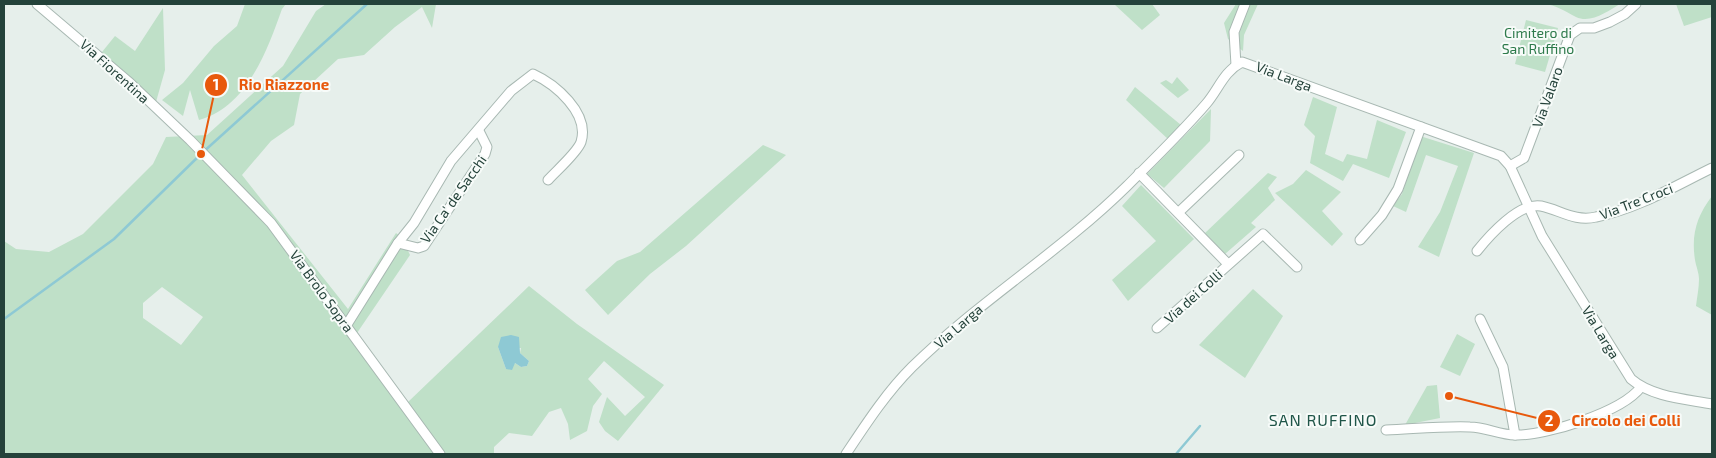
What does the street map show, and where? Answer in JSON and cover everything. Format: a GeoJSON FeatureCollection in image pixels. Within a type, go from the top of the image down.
{"type":"FeatureCollection","features":[{"type":"Feature","properties":{"kind":"street","name":"Via Fiorentina"},"geometry":{"type":"LineString","coordinates":[[37,4],[107,62],[190,140]]}},
{"type":"Feature","properties":{"kind":"street"},"geometry":{"type":"LineString","coordinates":[[1236,64],[1234,32],[1245,4]]}},
{"type":"Feature","properties":{"kind":"street","name":"Via Valaro"},"geometry":{"type":"LineString","coordinates":[[1510,166],[1524,158],[1570,35],[1580,28],[1594,28],[1610,22],[1625,14],[1636,4]]}},
{"type":"Feature","properties":{"kind":"street","name":"Via Larga"},"geometry":{"type":"LineString","coordinates":[[846,454],[879,404],[912,368],[970,315],[1084,226],[1206,104],[1216,91],[1224,74],[1236,64],[1242,62],[1251,63],[1282,77],[1501,156],[1510,166],[1528,209],[1618,362],[1631,379],[1641,387],[1659,393],[1712,404]]}},
{"type":"Feature","properties":{"kind":"street","name":"Via Ca' de Sacchi"},"geometry":{"type":"LineString","coordinates":[[346,326],[398,243],[414,223],[451,161],[479,131],[511,91],[533,74],[544,79],[573,103],[582,130],[580,143],[548,180]]}},
{"type":"Feature","properties":{"kind":"street"},"geometry":{"type":"LineString","coordinates":[[1360,240],[1382,215],[1398,189],[1421,126]]}},
{"type":"Feature","properties":{"kind":"street","name":"Via Ca' de Sacchi"},"geometry":{"type":"LineString","coordinates":[[398,243],[418,248],[424,246],[485,154],[487,147],[479,131]]}},
{"type":"Feature","properties":{"kind":"street","name":"Via Brolo Sopra"},"geometry":{"type":"LineString","coordinates":[[190,140],[272,222],[440,454]]}},
{"type":"Feature","properties":{"kind":"street"},"geometry":{"type":"LineString","coordinates":[[1179,212],[1239,155]]}},
{"type":"Feature","properties":{"kind":"street","name":"Via Tre Croci"},"geometry":{"type":"LineString","coordinates":[[1528,209],[1540,206],[1576,218],[1595,218],[1648,199],[1712,168]]}},
{"type":"Feature","properties":{"kind":"street","name":"Via dei Colli"},"geometry":{"type":"LineString","coordinates":[[1139,173],[1228,264]]}},
{"type":"Feature","properties":{"kind":"street"},"geometry":{"type":"LineString","coordinates":[[1477,251],[1500,225],[1528,209]]}},
{"type":"Feature","properties":{"kind":"street","name":"Via dei Colli"},"geometry":{"type":"LineString","coordinates":[[1157,328],[1263,234],[1297,266]]}},
{"type":"Feature","properties":{"kind":"street"},"geometry":{"type":"LineString","coordinates":[[1480,319],[1503,367],[1515,435]]}},
{"type":"Feature","properties":{"kind":"street"},"geometry":{"type":"LineString","coordinates":[[1386,430],[1472,427],[1515,435],[1560,429],[1588,418],[1631,396],[1641,387]]}},
{"type":"Feature","properties":{"kind":"green space"},"geometry":{"type":"Polygon","coordinates":[[[245,4],[286,4],[282,9],[262,59],[242,90],[230,103],[216,113],[199,120],[190,90],[183,116],[162,100],[183,83],[214,46],[237,26],[245,4]]]}},
{"type":"Feature","properties":{"kind":"green space"},"geometry":{"type":"Polygon","coordinates":[[[326,4],[436,4],[432,28],[422,7],[395,27],[364,55],[338,59],[300,94],[294,125],[271,141],[242,175],[348,309],[396,233],[402,238],[410,255],[357,333],[408,402],[529,286],[577,324],[664,385],[618,441],[605,431],[599,422],[607,397],[625,416],[645,397],[604,361],[588,379],[602,394],[593,406],[587,431],[570,440],[568,424],[561,408],[549,412],[532,436],[509,433],[494,447],[494,454],[4,454],[4,241],[16,249],[49,252],[83,234],[153,164],[166,137],[207,135],[283,66],[316,11],[326,4]],[[162,287],[143,303],[143,318],[181,345],[203,317],[162,287]],[[498,347],[506,369],[515,363],[521,367],[527,366],[529,361],[520,353],[521,348],[498,347]]]}},
{"type":"Feature","properties":{"kind":"green space"},"geometry":{"type":"Polygon","coordinates":[[[1114,4],[1152,4],[1160,15],[1142,30],[1114,4]]]}},
{"type":"Feature","properties":{"kind":"green space"},"geometry":{"type":"Polygon","coordinates":[[[1236,4],[1258,4],[1244,35],[1243,51],[1228,39],[1224,23],[1236,4]]]}},
{"type":"Feature","properties":{"kind":"green space"},"geometry":{"type":"Polygon","coordinates":[[[1543,4],[1620,4],[1599,16],[1582,19],[1556,7],[1543,4]]]}},
{"type":"Feature","properties":{"kind":"green space"},"geometry":{"type":"Polygon","coordinates":[[[1676,4],[1712,4],[1712,17],[1684,26],[1676,4]]]}},
{"type":"Feature","properties":{"kind":"green space"},"geometry":{"type":"Polygon","coordinates":[[[163,8],[165,70],[156,102],[102,52],[115,36],[135,51],[163,8]]]}},
{"type":"Feature","properties":{"kind":"green space","name":"Cimitero di San Ruffino"},"geometry":{"type":"Polygon","coordinates":[[[1526,20],[1558,28],[1545,72],[1515,64],[1526,20]]]}},
{"type":"Feature","properties":{"kind":"green space"},"geometry":{"type":"Polygon","coordinates":[[[1177,77],[1189,90],[1178,98],[1160,83],[1166,80],[1172,84],[1177,77]]]}},
{"type":"Feature","properties":{"kind":"green space"},"geometry":{"type":"Polygon","coordinates":[[[1135,87],[1181,125],[1169,140],[1126,100],[1135,87]]]}},
{"type":"Feature","properties":{"kind":"green space"},"geometry":{"type":"Polygon","coordinates":[[[1313,97],[1337,107],[1325,154],[1343,162],[1347,154],[1367,159],[1377,120],[1406,132],[1389,178],[1353,164],[1343,181],[1310,163],[1315,136],[1304,125],[1313,97]]]}},
{"type":"Feature","properties":{"kind":"green space"},"geometry":{"type":"Polygon","coordinates":[[[1211,109],[1210,141],[1164,188],[1147,174],[1211,109]]]}},
{"type":"Feature","properties":{"kind":"green space"},"geometry":{"type":"Polygon","coordinates":[[[1420,136],[1474,153],[1439,257],[1418,247],[1440,212],[1458,166],[1426,155],[1406,212],[1393,206],[1402,194],[1420,136]]]}},
{"type":"Feature","properties":{"kind":"green space"},"geometry":{"type":"Polygon","coordinates":[[[763,145],[786,155],[686,246],[650,274],[608,315],[585,290],[617,261],[640,252],[763,145]]]}},
{"type":"Feature","properties":{"kind":"green space"},"geometry":{"type":"Polygon","coordinates":[[[1306,170],[1341,192],[1322,211],[1343,234],[1332,246],[1275,193],[1293,184],[1306,170]]]}},
{"type":"Feature","properties":{"kind":"green space"},"geometry":{"type":"Polygon","coordinates":[[[1268,173],[1277,177],[1268,188],[1275,200],[1251,223],[1256,227],[1225,254],[1205,233],[1268,173]]]}},
{"type":"Feature","properties":{"kind":"green space"},"geometry":{"type":"Polygon","coordinates":[[[1141,185],[1194,239],[1128,301],[1112,280],[1156,241],[1122,206],[1141,185]]]}},
{"type":"Feature","properties":{"kind":"green space"},"geometry":{"type":"Polygon","coordinates":[[[1712,196],[1712,315],[1696,306],[1699,274],[1695,260],[1694,242],[1699,218],[1712,196]]]}},
{"type":"Feature","properties":{"kind":"green space"},"geometry":{"type":"Polygon","coordinates":[[[1253,289],[1283,316],[1245,378],[1199,345],[1253,289]]]}},
{"type":"Feature","properties":{"kind":"green space"},"geometry":{"type":"Polygon","coordinates":[[[1457,334],[1475,344],[1460,376],[1440,367],[1457,334]]]}},
{"type":"Feature","properties":{"kind":"green space"},"geometry":{"type":"Polygon","coordinates":[[[1437,385],[1440,418],[1405,425],[1427,386],[1437,385]]]}},
{"type":"Feature","properties":{"kind":"water"},"geometry":{"type":"Polygon","coordinates":[[[511,335],[519,337],[520,353],[529,361],[527,366],[521,367],[515,363],[512,370],[506,369],[498,347],[501,337],[511,335]]]}},
{"type":"Feature","properties":{"kind":"waterway"},"geometry":{"type":"LineString","coordinates":[[4,319],[114,239],[201,154],[367,4]]}},
{"type":"Feature","properties":{"kind":"waterway"},"geometry":{"type":"LineString","coordinates":[[1176,454],[1200,426]]}},
{"type":"Feature","properties":{"kind":"place","name":"Rio Riazzone"},"geometry":{"type":"Point","coordinates":[201,154]}},
{"type":"Feature","properties":{"kind":"place","name":"Circolo dei Colli"},"geometry":{"type":"Point","coordinates":[1449,396]}},
{"type":"Feature","properties":{"kind":"district","name":"SAN RUFFINO"},"geometry":{"type":"Point","coordinates":[1323,419]}}]}
